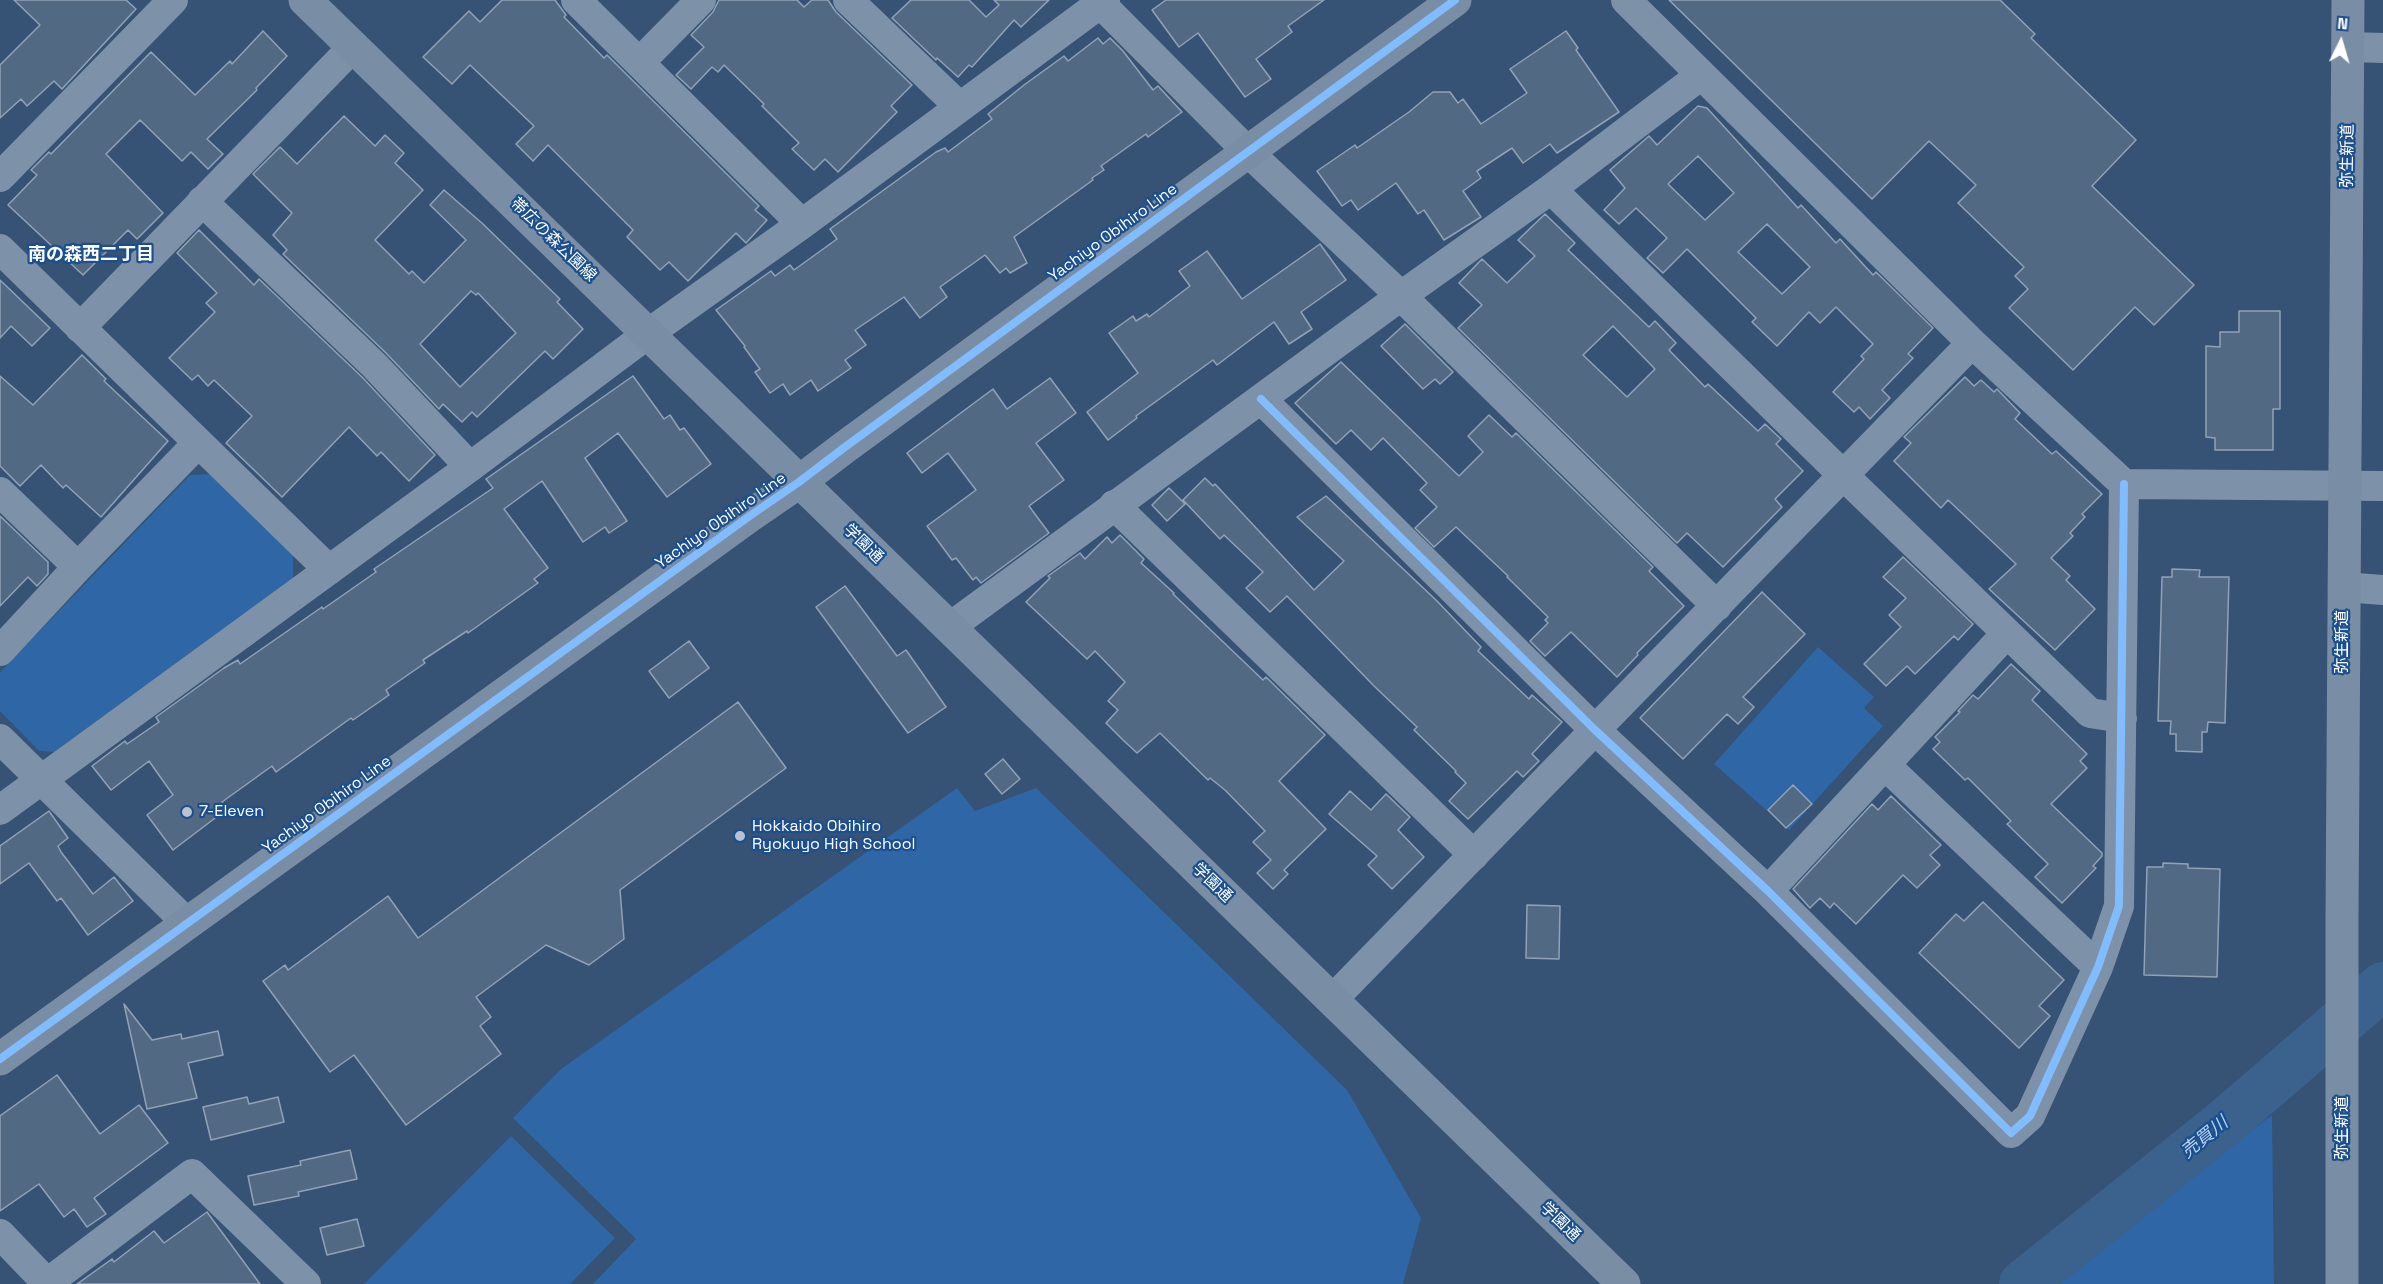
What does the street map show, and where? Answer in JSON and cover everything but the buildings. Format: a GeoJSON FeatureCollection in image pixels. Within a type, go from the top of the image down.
{"type":"FeatureCollection","features":[{"type":"Feature","properties":{"kind":"main road","name":"帯広の森公園線"},"geometry":{"type":"LineString","coordinates":[[305,0],[650,333],[799,482]]}},
{"type":"Feature","properties":{"kind":"main road","name":"Yachiyo Obihiro Line"},"geometry":{"type":"LineString","coordinates":[[0,1059],[799,482],[1455,0]]}},
{"type":"Feature","properties":{"kind":"main road","name":"弥生新道"},"geometry":{"type":"LineString","coordinates":[[2342,1284],[2348,0]]}},
{"type":"Feature","properties":{"kind":"main road","name":"学園通"},"geometry":{"type":"LineString","coordinates":[[799,482],[1624,1284]]}},
{"type":"Feature","properties":{"kind":"street"},"geometry":{"type":"LineString","coordinates":[[0,177],[173,0]]}},
{"type":"Feature","properties":{"kind":"street"},"geometry":{"type":"LineString","coordinates":[[576,0],[802,224]]}},
{"type":"Feature","properties":{"kind":"street"},"geometry":{"type":"LineString","coordinates":[[640,62],[701,0]]}},
{"type":"Feature","properties":{"kind":"street"},"geometry":{"type":"LineString","coordinates":[[848,0],[960,107]]}},
{"type":"Feature","properties":{"kind":"street"},"geometry":{"type":"LineString","coordinates":[[1626,0],[1972,343],[2124,484],[2383,486]]}},
{"type":"Feature","properties":{"kind":"street"},"geometry":{"type":"LineString","coordinates":[[0,810],[802,224],[1100,1],[1247,151],[1401,296],[1717,606]]}},
{"type":"Feature","properties":{"kind":"street"},"geometry":{"type":"LineString","coordinates":[[80,328],[353,46]]}},
{"type":"Feature","properties":{"kind":"street"},"geometry":{"type":"LineString","coordinates":[[2349,47],[2383,48]]}},
{"type":"Feature","properties":{"kind":"street"},"geometry":{"type":"LineString","coordinates":[[950,627],[1114,505],[1551,189],[1701,75]]}},
{"type":"Feature","properties":{"kind":"street"},"geometry":{"type":"LineString","coordinates":[[1551,189],[2090,713],[2122,718]]}},
{"type":"Feature","properties":{"kind":"street"},"geometry":{"type":"LineString","coordinates":[[202,201],[374,365],[470,467]]}},
{"type":"Feature","properties":{"kind":"street"},"geometry":{"type":"LineString","coordinates":[[0,249],[329,570]]}},
{"type":"Feature","properties":{"kind":"street"},"geometry":{"type":"LineString","coordinates":[[1332,1000],[1972,343]]}},
{"type":"Feature","properties":{"kind":"street"},"geometry":{"type":"LineString","coordinates":[[1261,399],[1594,729],[1768,891],[2011,1133],[2030,1116],[2098,967],[2119,906],[2124,484]]}},
{"type":"Feature","properties":{"kind":"street"},"geometry":{"type":"LineString","coordinates":[[0,651],[198,443]]}},
{"type":"Feature","properties":{"kind":"street"},"geometry":{"type":"LineString","coordinates":[[0,492],[78,567]]}},
{"type":"Feature","properties":{"kind":"street"},"geometry":{"type":"LineString","coordinates":[[1114,505],[1474,855]]}},
{"type":"Feature","properties":{"kind":"street"},"geometry":{"type":"LineString","coordinates":[[2344,586],[2383,590]]}},
{"type":"Feature","properties":{"kind":"street"},"geometry":{"type":"LineString","coordinates":[[1768,891],[2007,633]]}},
{"type":"Feature","properties":{"kind":"street"},"geometry":{"type":"LineString","coordinates":[[0,739],[187,923]]}},
{"type":"Feature","properties":{"kind":"street"},"geometry":{"type":"LineString","coordinates":[[1885,765],[2098,967]]}},
{"type":"Feature","properties":{"kind":"street"},"geometry":{"type":"LineString","coordinates":[[0,1233],[46,1283],[192,1174],[306,1284]]}},
{"type":"Feature","properties":{"kind":"shaded area"},"geometry":{"type":"Polygon","coordinates":[[[211,474],[293,553],[293,578],[54,752],[39,751],[0,711],[0,672],[190,475],[211,474]]]}},
{"type":"Feature","properties":{"kind":"shaded area"},"geometry":{"type":"Polygon","coordinates":[[[1818,647],[1874,697],[1864,708],[1883,726],[1789,830],[1714,764],[1818,647]]]}},
{"type":"Feature","properties":{"kind":"shaded area"},"geometry":{"type":"Polygon","coordinates":[[[957,788],[975,811],[1036,788],[1347,1090],[1421,1218],[1403,1284],[593,1284],[636,1239],[513,1118],[561,1069],[957,788]]]}},
{"type":"Feature","properties":{"kind":"shaded area"},"geometry":{"type":"Polygon","coordinates":[[[2272,1115],[2274,1284],[2049,1284],[2272,1115]]]}},
{"type":"Feature","properties":{"kind":"shaded area"},"geometry":{"type":"Polygon","coordinates":[[[511,1136],[615,1238],[570,1284],[364,1284],[511,1136]]]}},
{"type":"Feature","properties":{"kind":"waterway","name":"売買川"},"geometry":{"type":"LineString","coordinates":[[2023,1284],[2224,1123],[2383,986]]}},
{"type":"Feature","properties":{"kind":"cycle path"},"geometry":{"type":"LineString","coordinates":[[0,1059],[799,482],[1455,0]]}},
{"type":"Feature","properties":{"kind":"cycle path"},"geometry":{"type":"LineString","coordinates":[[1261,399],[1594,729],[1768,891],[2011,1133],[2030,1116],[2098,967],[2119,906],[2124,484]]}},
{"type":"Feature","properties":{"kind":"place","name":"7-Eleven"},"geometry":{"type":"Point","coordinates":[187,812]}},
{"type":"Feature","properties":{"kind":"place","name":"Hokkaido Obihiro Ryokuyo High School"},"geometry":{"type":"Point","coordinates":[740,836]}},
{"type":"Feature","properties":{"kind":"district","name":"南の森西二丁目"},"geometry":{"type":"Point","coordinates":[91,255]}}]}
